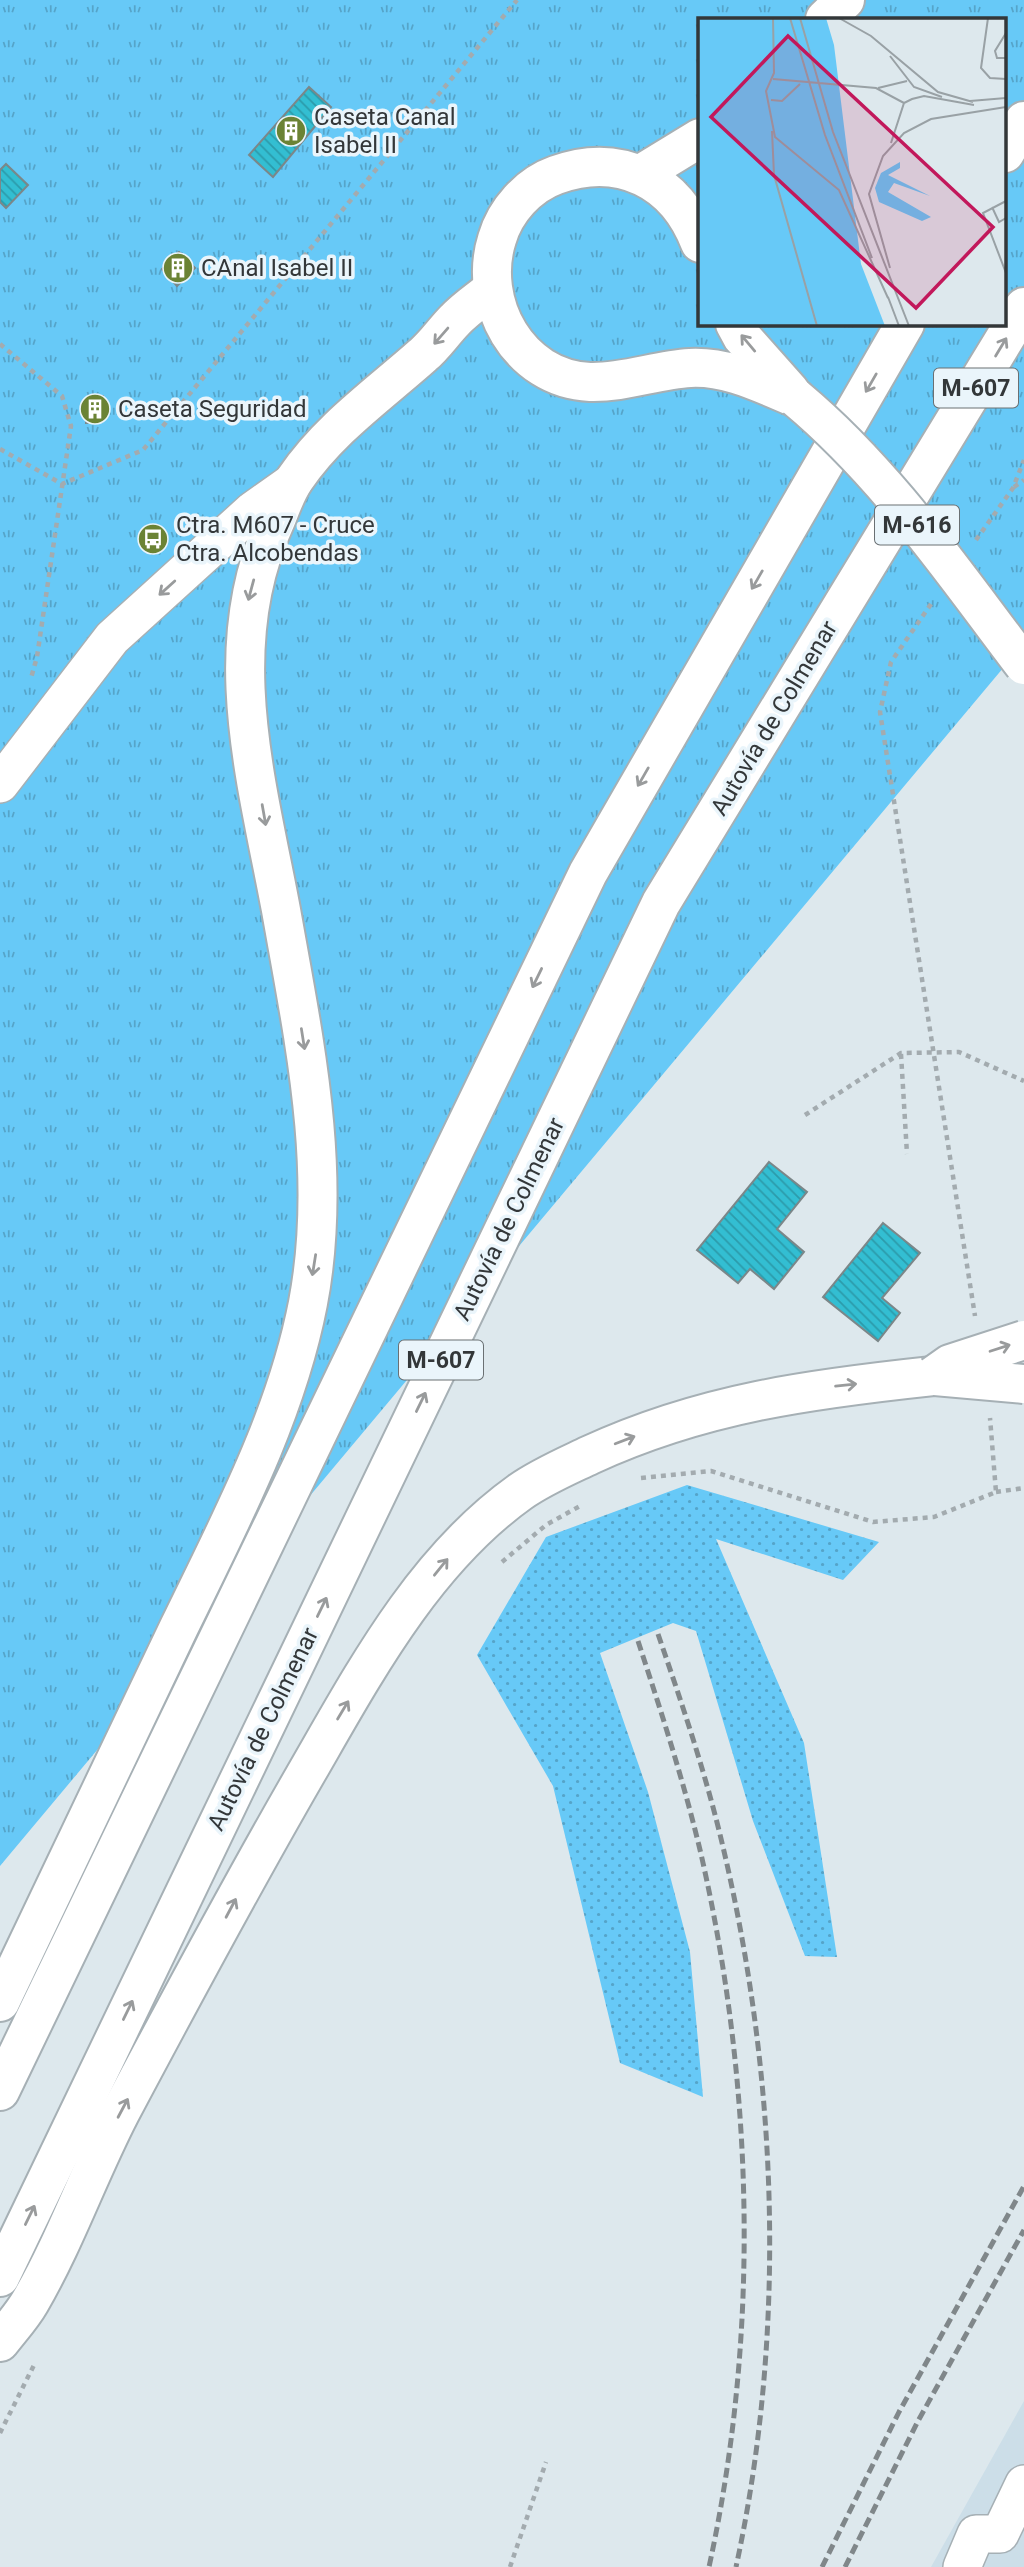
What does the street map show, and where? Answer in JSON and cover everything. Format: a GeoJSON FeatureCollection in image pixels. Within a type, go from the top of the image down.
{"type":"FeatureCollection","features":[{"type":"Feature","properties":{"kind":"highway"},"geometry":{"type":"LineString","coordinates":[[826,18],[845,0]]}},
{"type":"Feature","properties":{"kind":"highway"},"geometry":{"type":"LineString","coordinates":[[1006,151],[1024,121]]}},
{"type":"Feature","properties":{"kind":"highway"},"geometry":{"type":"LineString","coordinates":[[641,174],[698,139]]}},
{"type":"Feature","properties":{"kind":"highway","name":"M-616"},"geometry":{"type":"LineString","coordinates":[[698,238],[692,221],[670,193],[641,174],[609,166],[576,167],[546,179],[519,199],[500,226],[491,257],[491,290],[502,324],[523,352],[553,372],[588,382],[691,368],[734,373],[796,398]]}},
{"type":"Feature","properties":{"kind":"highway"},"geometry":{"type":"LineString","coordinates":[[0,2002],[199,1585],[266,1438],[291,1368],[307,1306],[320,1194],[315,1134],[290,963],[246,716],[242,653],[248,600],[263,548],[294,481],[357,409],[428,351],[456,318],[491,290]]}},
{"type":"Feature","properties":{"kind":"highway","name":"Autovía de Colmenar"},"geometry":{"type":"LineString","coordinates":[[0,2277],[661,903],[1024,307]]}},
{"type":"Feature","properties":{"kind":"highway","name":"M-616"},"geometry":{"type":"LineString","coordinates":[[736,326],[742,337],[796,398],[840,435],[888,487],[1024,665]]}},
{"type":"Feature","properties":{"kind":"highway","name":"M-607"},"geometry":{"type":"LineString","coordinates":[[0,2091],[588,873],[904,326]]}},
{"type":"Feature","properties":{"kind":"highway"},"geometry":{"type":"LineString","coordinates":[[933,1376],[950,1364],[1024,1340]]}},
{"type":"Feature","properties":{"kind":"highway"},"geometry":{"type":"LineString","coordinates":[[0,2342],[30,2303],[93,2169],[268,1840],[345,1706],[399,1621],[472,1532],[522,1490],[561,1469],[621,1441],[736,1405],[811,1389],[933,1376],[1024,1384]]}},
{"type":"Feature","properties":{"kind":"street"},"geometry":{"type":"LineString","coordinates":[[0,784],[112,638],[253,510],[294,481]]}},
{"type":"Feature","properties":{"kind":"street"},"geometry":{"type":"LineString","coordinates":[[962,2567],[976,2534],[1012,2539],[1024,2484]]}},
{"type":"Feature","properties":{"kind":"path"},"geometry":{"type":"LineString","coordinates":[[62,484],[143,450],[517,0]]}},
{"type":"Feature","properties":{"kind":"path"},"geometry":{"type":"LineString","coordinates":[[0,344],[62,396],[71,426],[37,657],[30,681]]}},
{"type":"Feature","properties":{"kind":"path"},"geometry":{"type":"LineString","coordinates":[[0,449],[62,484]]}},
{"type":"Feature","properties":{"kind":"path"},"geometry":{"type":"LineString","coordinates":[[975,542],[1013,488],[1024,460]]}},
{"type":"Feature","properties":{"kind":"path"},"geometry":{"type":"LineString","coordinates":[[1013,488],[1024,480]]}},
{"type":"Feature","properties":{"kind":"path"},"geometry":{"type":"LineString","coordinates":[[936,597],[891,662],[880,712],[970,1287]]}},
{"type":"Feature","properties":{"kind":"path"},"geometry":{"type":"LineString","coordinates":[[805,1115],[901,1053],[959,1052],[1024,1081]]}},
{"type":"Feature","properties":{"kind":"path"},"geometry":{"type":"LineString","coordinates":[[901,1053],[907,1154]]}},
{"type":"Feature","properties":{"kind":"path"},"geometry":{"type":"LineString","coordinates":[[991,1424],[996,1492]]}},
{"type":"Feature","properties":{"kind":"path"},"geometry":{"type":"LineString","coordinates":[[639,1478],[711,1471],[873,1522],[934,1517],[996,1492],[1024,1488]]}},
{"type":"Feature","properties":{"kind":"path"},"geometry":{"type":"LineString","coordinates":[[493,1569],[546,1525],[592,1499]]}},
{"type":"Feature","properties":{"kind":"path"},"geometry":{"type":"LineString","coordinates":[[0,2433],[37,2358]]}},
{"type":"Feature","properties":{"kind":"path"},"geometry":{"type":"LineString","coordinates":[[510,2567],[545,2462]]}},
{"type":"Feature","properties":{"kind":"shaded area"},"geometry":{"type":"Polygon","coordinates":[[[1024,2401],[1024,2567],[931,2567],[1024,2401]]]}},
{"type":"Feature","properties":{"kind":"green space"},"geometry":{"type":"Polygon","coordinates":[[[0,0],[1024,0],[1024,643],[0,1866],[0,0]]]}},
{"type":"Feature","properties":{"kind":"green space"},"geometry":{"type":"Polygon","coordinates":[[[687,1485],[879,1542],[843,1580],[716,1539],[804,1743],[837,1957],[805,1956],[753,1821],[696,1631],[673,1623],[600,1653],[648,1792],[690,1952],[703,2097],[620,2063],[553,1786],[477,1655],[546,1537],[687,1485]]]}},
{"type":"Feature","properties":{"kind":"building","name":"Caseta Canal Isabel II"},"geometry":{"type":"Polygon","coordinates":[[[309,87],[331,107],[273,177],[249,155],[309,87]]]}},
{"type":"Feature","properties":{"kind":"building"},"geometry":{"type":"Polygon","coordinates":[[[6,164],[28,185],[6,208],[0,202],[0,170],[6,164]]]}},
{"type":"Feature","properties":{"kind":"building","name":"CAnal Isabel II"},"geometry":{"type":"Polygon","coordinates":[[[179,252],[195,268],[177,286],[162,269],[179,252]]]}},
{"type":"Feature","properties":{"kind":"building","name":"Caseta Seguridad"},"geometry":{"type":"Polygon","coordinates":[[[103,396],[102,422],[86,423],[87,397],[103,396]]]}},
{"type":"Feature","properties":{"kind":"building"},"geometry":{"type":"Polygon","coordinates":[[[769,1162],[807,1192],[777,1229],[804,1252],[774,1289],[750,1269],[738,1283],[697,1250],[769,1162]]]}},
{"type":"Feature","properties":{"kind":"building"},"geometry":{"type":"Polygon","coordinates":[[[883,1223],[920,1253],[882,1298],[900,1313],[878,1341],[823,1297],[883,1223]]]}},
{"type":"Feature","properties":{"kind":"railway"},"geometry":{"type":"LineString","coordinates":[[658,1634],[685,1713],[723,1847],[741,1935],[765,2115],[769,2297],[763,2388],[752,2478],[736,2567]]}},
{"type":"Feature","properties":{"kind":"railway"},"geometry":{"type":"LineString","coordinates":[[638,1641],[680,1773],[701,1854],[719,1942],[732,2031],[740,2120],[744,2210],[743,2300],[737,2390],[709,2567]]}},
{"type":"Feature","properties":{"kind":"railway"},"geometry":{"type":"LineString","coordinates":[[822,2567],[899,2412],[1024,2186]]}},
{"type":"Feature","properties":{"kind":"railway"},"geometry":{"type":"LineString","coordinates":[[845,2567],[918,2421],[1024,2230]]}},
{"type":"Feature","properties":{"kind":"place","name":"Caseta Canal Isabel II"},"geometry":{"type":"Point","coordinates":[291,131]}},
{"type":"Feature","properties":{"kind":"place","name":"CAnal Isabel II"},"geometry":{"type":"Point","coordinates":[178,268]}},
{"type":"Feature","properties":{"kind":"place","name":"Caseta Seguridad"},"geometry":{"type":"Point","coordinates":[95,409]}},
{"type":"Feature","properties":{"kind":"place","name":"Ctra. M607 - Cruce Ctra. Alcobendas"},"geometry":{"type":"Point","coordinates":[153,539]}}]}
